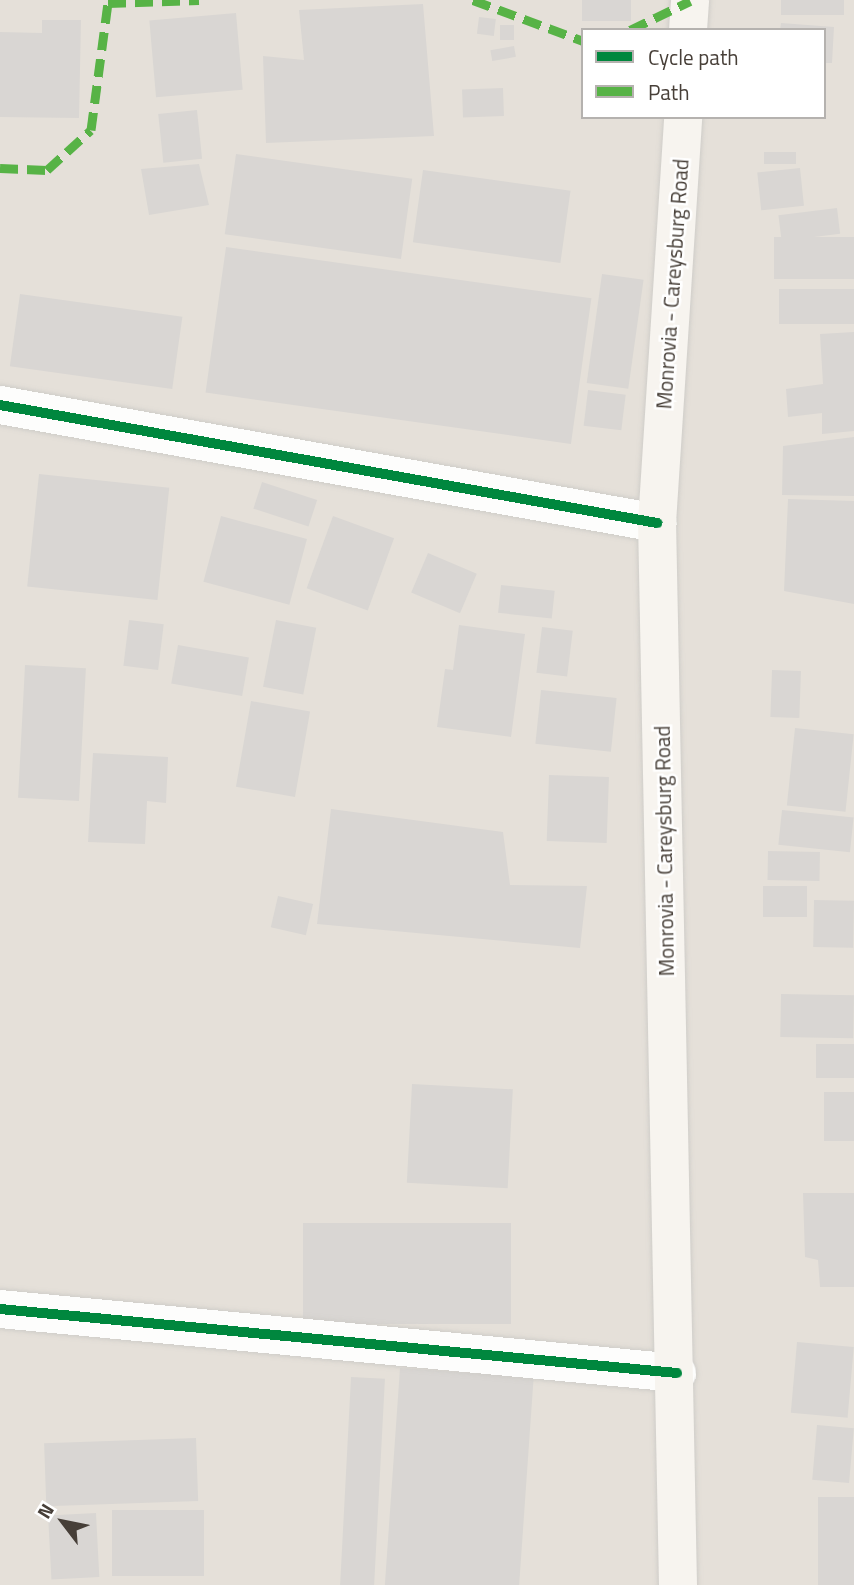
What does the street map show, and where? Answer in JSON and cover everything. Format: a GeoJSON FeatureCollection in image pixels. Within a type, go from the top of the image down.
{"type":"FeatureCollection","features":[{"type":"Feature","properties":{"kind":"main road"},"geometry":{"type":"LineString","coordinates":[[688,28],[690,0]]}},
{"type":"Feature","properties":{"kind":"main road","name":"Monrovia - Careysburg Road"},"geometry":{"type":"LineString","coordinates":[[678,1585],[677,1373],[657,523],[683,119]]}},
{"type":"Feature","properties":{"kind":"street"},"geometry":{"type":"LineString","coordinates":[[0,405],[657,523]]}},
{"type":"Feature","properties":{"kind":"street"},"geometry":{"type":"LineString","coordinates":[[0,1309],[677,1373]]}},
{"type":"Feature","properties":{"kind":"shaded area"},"geometry":{"type":"Polygon","coordinates":[[[0,0],[854,0],[854,1585],[0,1585],[0,0]]]}},
{"type":"Feature","properties":{"kind":"building"},"geometry":{"type":"Polygon","coordinates":[[[582,0],[631,0],[631,21],[582,21],[582,0]]]}},
{"type":"Feature","properties":{"kind":"building"},"geometry":{"type":"Polygon","coordinates":[[[781,0],[844,0],[844,15],[781,15],[781,0]]]}},
{"type":"Feature","properties":{"kind":"building"},"geometry":{"type":"Polygon","coordinates":[[[423,4],[434,136],[266,143],[263,56],[304,60],[299,10],[423,4]]]}},
{"type":"Feature","properties":{"kind":"building"},"geometry":{"type":"Polygon","coordinates":[[[236,13],[243,90],[156,97],[149,21],[236,13]]]}},
{"type":"Feature","properties":{"kind":"building"},"geometry":{"type":"Polygon","coordinates":[[[479,17],[496,19],[494,36],[477,34],[479,17]]]}},
{"type":"Feature","properties":{"kind":"building"},"geometry":{"type":"Polygon","coordinates":[[[42,20],[81,20],[79,118],[0,117],[0,32],[42,33],[42,20]]]}},
{"type":"Feature","properties":{"kind":"building"},"geometry":{"type":"Polygon","coordinates":[[[781,23],[834,27],[832,63],[826,63],[826,28],[780,28],[781,23]]]}},
{"type":"Feature","properties":{"kind":"building"},"geometry":{"type":"Polygon","coordinates":[[[500,25],[514,25],[514,40],[500,40],[500,25]]]}},
{"type":"Feature","properties":{"kind":"building"},"geometry":{"type":"Polygon","coordinates":[[[514,46],[516,57],[492,61],[490,50],[514,46]]]}},
{"type":"Feature","properties":{"kind":"building"},"geometry":{"type":"Polygon","coordinates":[[[503,88],[504,116],[463,117],[462,89],[503,88]]]}},
{"type":"Feature","properties":{"kind":"building"},"geometry":{"type":"Polygon","coordinates":[[[197,110],[202,159],[163,163],[158,114],[197,110]]]}},
{"type":"Feature","properties":{"kind":"building"},"geometry":{"type":"Polygon","coordinates":[[[764,152],[796,152],[796,164],[764,164],[764,152]]]}},
{"type":"Feature","properties":{"kind":"building"},"geometry":{"type":"Polygon","coordinates":[[[236,154],[412,179],[401,259],[225,234],[236,154]]]}},
{"type":"Feature","properties":{"kind":"building"},"geometry":{"type":"Polygon","coordinates":[[[199,164],[209,205],[149,215],[141,169],[199,164]]]}},
{"type":"Feature","properties":{"kind":"building"},"geometry":{"type":"Polygon","coordinates":[[[800,168],[804,206],[761,210],[757,172],[800,168]]]}},
{"type":"Feature","properties":{"kind":"building"},"geometry":{"type":"Polygon","coordinates":[[[423,170],[571,191],[560,263],[413,242],[423,170]]]}},
{"type":"Feature","properties":{"kind":"building"},"geometry":{"type":"Polygon","coordinates":[[[837,208],[840,234],[782,241],[778,215],[837,208]]]}},
{"type":"Feature","properties":{"kind":"building"},"geometry":{"type":"Polygon","coordinates":[[[774,237],[854,237],[854,279],[774,279],[774,237]]]}},
{"type":"Feature","properties":{"kind":"building"},"geometry":{"type":"Polygon","coordinates":[[[226,247],[591,298],[571,444],[206,393],[226,247]]]}},
{"type":"Feature","properties":{"kind":"building"},"geometry":{"type":"Polygon","coordinates":[[[602,274],[644,280],[628,389],[587,383],[602,274]]]}},
{"type":"Feature","properties":{"kind":"building"},"geometry":{"type":"Polygon","coordinates":[[[779,289],[854,289],[854,324],[779,324],[779,289]]]}},
{"type":"Feature","properties":{"kind":"building"},"geometry":{"type":"Polygon","coordinates":[[[20,294],[182,317],[172,389],[10,366],[20,294]]]}},
{"type":"Feature","properties":{"kind":"building"},"geometry":{"type":"Polygon","coordinates":[[[854,332],[854,431],[822,434],[822,413],[788,417],[786,389],[823,384],[820,334],[854,332]]]}},
{"type":"Feature","properties":{"kind":"building"},"geometry":{"type":"Polygon","coordinates":[[[588,390],[626,395],[621,430],[584,426],[588,390]]]}},
{"type":"Feature","properties":{"kind":"building"},"geometry":{"type":"Polygon","coordinates":[[[854,437],[854,496],[782,495],[783,446],[854,437]]]}},
{"type":"Feature","properties":{"kind":"building"},"geometry":{"type":"Polygon","coordinates":[[[39,474],[169,488],[157,600],[27,586],[39,474]]]}},
{"type":"Feature","properties":{"kind":"building"},"geometry":{"type":"Polygon","coordinates":[[[262,482],[317,500],[309,527],[253,509],[262,482]]]}},
{"type":"Feature","properties":{"kind":"building"},"geometry":{"type":"Polygon","coordinates":[[[788,499],[854,501],[854,604],[784,591],[788,499]]]}},
{"type":"Feature","properties":{"kind":"building"},"geometry":{"type":"Polygon","coordinates":[[[221,516],[307,539],[289,605],[203,582],[221,516]]]}},
{"type":"Feature","properties":{"kind":"building"},"geometry":{"type":"Polygon","coordinates":[[[333,516],[394,538],[368,611],[307,588],[333,516]]]}},
{"type":"Feature","properties":{"kind":"building"},"geometry":{"type":"Polygon","coordinates":[[[428,553],[477,574],[460,613],[411,593],[428,553]]]}},
{"type":"Feature","properties":{"kind":"building"},"geometry":{"type":"Polygon","coordinates":[[[501,585],[555,591],[552,618],[498,613],[501,585]]]}},
{"type":"Feature","properties":{"kind":"building"},"geometry":{"type":"Polygon","coordinates":[[[129,620],[164,624],[158,670],[123,666],[129,620]]]}},
{"type":"Feature","properties":{"kind":"building"},"geometry":{"type":"Polygon","coordinates":[[[276,620],[316,628],[303,695],[263,687],[276,620]]]}},
{"type":"Feature","properties":{"kind":"building"},"geometry":{"type":"Polygon","coordinates":[[[459,625],[525,634],[511,737],[437,727],[445,669],[453,670],[459,625]]]}},
{"type":"Feature","properties":{"kind":"building"},"geometry":{"type":"Polygon","coordinates":[[[542,627],[573,631],[567,676],[536,673],[542,627]]]}},
{"type":"Feature","properties":{"kind":"building"},"geometry":{"type":"Polygon","coordinates":[[[178,645],[249,658],[242,696],[171,683],[178,645]]]}},
{"type":"Feature","properties":{"kind":"building"},"geometry":{"type":"Polygon","coordinates":[[[25,665],[86,668],[79,801],[18,798],[25,665]]]}},
{"type":"Feature","properties":{"kind":"building"},"geometry":{"type":"Polygon","coordinates":[[[772,670],[801,671],[799,718],[770,717],[772,670]]]}},
{"type":"Feature","properties":{"kind":"building"},"geometry":{"type":"Polygon","coordinates":[[[541,690],[617,698],[611,752],[535,744],[541,690]]]}},
{"type":"Feature","properties":{"kind":"building"},"geometry":{"type":"Polygon","coordinates":[[[251,701],[310,711],[295,797],[236,787],[251,701]]]}},
{"type":"Feature","properties":{"kind":"building"},"geometry":{"type":"Polygon","coordinates":[[[795,728],[854,734],[846,812],[787,806],[795,728]]]}},
{"type":"Feature","properties":{"kind":"building"},"geometry":{"type":"Polygon","coordinates":[[[93,753],[168,757],[166,803],[147,801],[145,844],[88,842],[93,753]]]}},
{"type":"Feature","properties":{"kind":"building"},"geometry":{"type":"Polygon","coordinates":[[[549,775],[609,777],[607,843],[547,841],[549,775]]]}},
{"type":"Feature","properties":{"kind":"building"},"geometry":{"type":"Polygon","coordinates":[[[331,809],[503,832],[510,885],[587,886],[580,948],[317,924],[331,809]]]}},
{"type":"Feature","properties":{"kind":"building"},"geometry":{"type":"Polygon","coordinates":[[[782,810],[854,818],[850,852],[778,845],[782,810]]]}},
{"type":"Feature","properties":{"kind":"building"},"geometry":{"type":"Polygon","coordinates":[[[768,851],[820,852],[819,881],[767,880],[768,851]]]}},
{"type":"Feature","properties":{"kind":"building"},"geometry":{"type":"Polygon","coordinates":[[[763,886],[807,886],[807,917],[763,917],[763,886]]]}},
{"type":"Feature","properties":{"kind":"building"},"geometry":{"type":"Polygon","coordinates":[[[278,896],[313,904],[306,935],[271,927],[278,896]]]}},
{"type":"Feature","properties":{"kind":"building"},"geometry":{"type":"Polygon","coordinates":[[[814,900],[854,901],[853,948],[813,947],[814,900]]]}},
{"type":"Feature","properties":{"kind":"building"},"geometry":{"type":"Polygon","coordinates":[[[781,994],[854,995],[853,1038],[780,1037],[781,994]]]}},
{"type":"Feature","properties":{"kind":"building"},"geometry":{"type":"Polygon","coordinates":[[[816,1044],[854,1044],[854,1078],[816,1078],[816,1044]]]}},
{"type":"Feature","properties":{"kind":"building"},"geometry":{"type":"Polygon","coordinates":[[[412,1084],[513,1089],[508,1188],[407,1183],[412,1084]]]}},
{"type":"Feature","properties":{"kind":"building"},"geometry":{"type":"Polygon","coordinates":[[[824,1092],[854,1092],[854,1141],[824,1141],[824,1092]]]}},
{"type":"Feature","properties":{"kind":"building"},"geometry":{"type":"Polygon","coordinates":[[[803,1193],[854,1193],[854,1287],[820,1287],[818,1260],[805,1257],[803,1193]]]}},
{"type":"Feature","properties":{"kind":"building"},"geometry":{"type":"Polygon","coordinates":[[[303,1223],[511,1223],[511,1324],[303,1324],[303,1223]]]}},
{"type":"Feature","properties":{"kind":"building"},"geometry":{"type":"Polygon","coordinates":[[[797,1342],[854,1347],[848,1418],[791,1413],[797,1342]]]}},
{"type":"Feature","properties":{"kind":"building"},"geometry":{"type":"Polygon","coordinates":[[[400,1368],[534,1377],[519,1585],[385,1585],[400,1368]]]}},
{"type":"Feature","properties":{"kind":"building"},"geometry":{"type":"Polygon","coordinates":[[[351,1377],[385,1379],[374,1585],[340,1585],[351,1377]]]}},
{"type":"Feature","properties":{"kind":"building"},"geometry":{"type":"Polygon","coordinates":[[[817,1425],[854,1428],[849,1483],[812,1480],[817,1425]]]}},
{"type":"Feature","properties":{"kind":"building"},"geometry":{"type":"Polygon","coordinates":[[[196,1438],[198,1501],[46,1506],[44,1443],[196,1438]]]}},
{"type":"Feature","properties":{"kind":"building"},"geometry":{"type":"Polygon","coordinates":[[[818,1497],[854,1497],[854,1585],[818,1585],[818,1497]]]}},
{"type":"Feature","properties":{"kind":"building"},"geometry":{"type":"Polygon","coordinates":[[[112,1510],[204,1510],[204,1576],[112,1576],[112,1510]]]}},
{"type":"Feature","properties":{"kind":"building"},"geometry":{"type":"Polygon","coordinates":[[[96,1513],[99,1577],[51,1579],[48,1516],[96,1513]]]}},
{"type":"Feature","properties":{"kind":"marked path"},"geometry":{"type":"LineString","coordinates":[[0,168],[47,170],[91,130],[108,3],[199,0]]}},
{"type":"Feature","properties":{"kind":"marked path"},"geometry":{"type":"LineString","coordinates":[[473,0],[581,40]]}},
{"type":"Feature","properties":{"kind":"marked path"},"geometry":{"type":"LineString","coordinates":[[634,28],[690,1]]}},
{"type":"Feature","properties":{"kind":"cycle path"},"geometry":{"type":"LineString","coordinates":[[0,405],[657,523]]}},
{"type":"Feature","properties":{"kind":"cycle path"},"geometry":{"type":"LineString","coordinates":[[0,1309],[677,1373]]}}]}
